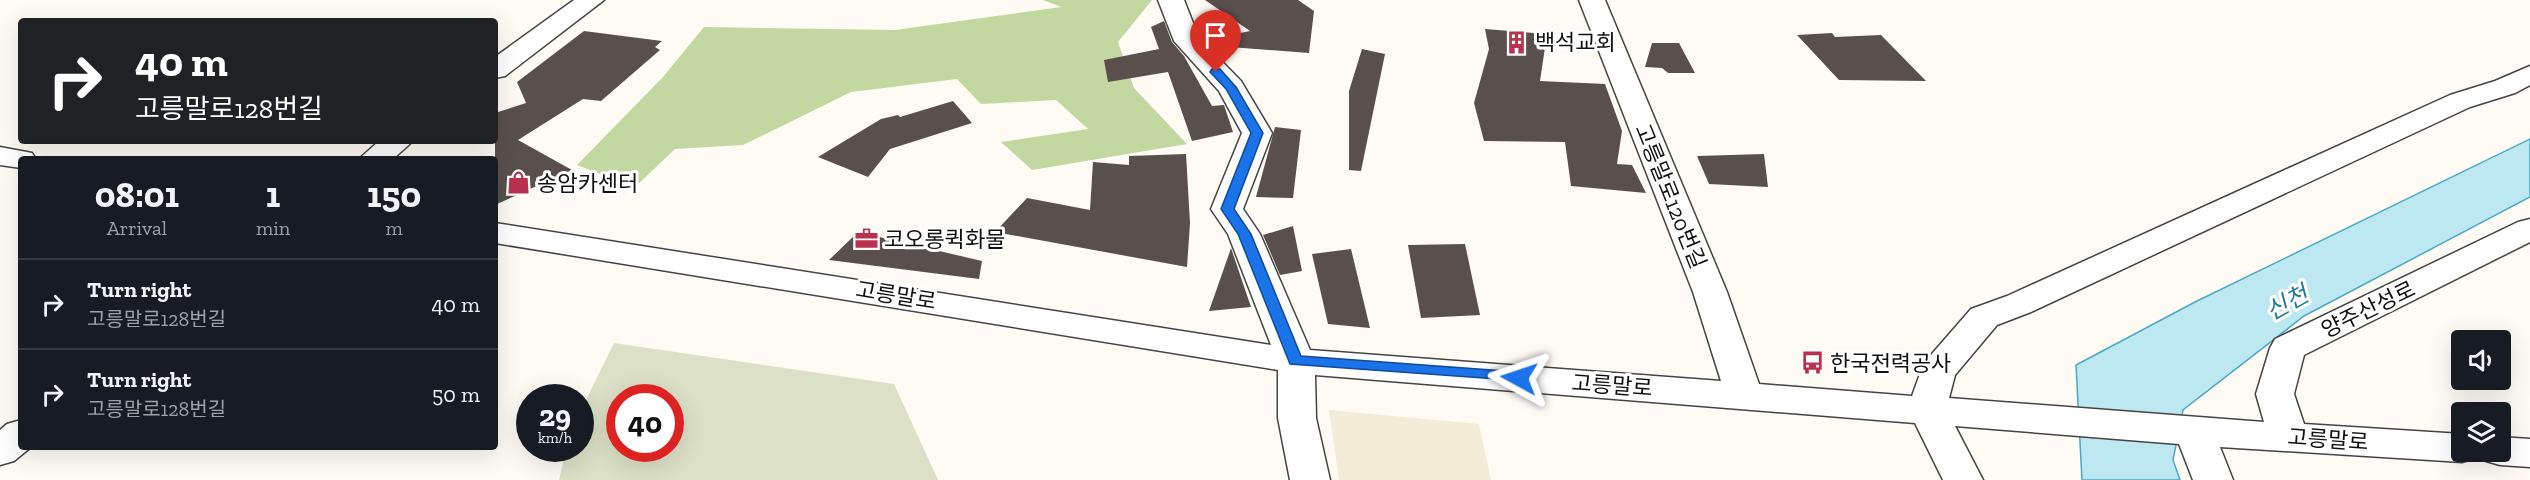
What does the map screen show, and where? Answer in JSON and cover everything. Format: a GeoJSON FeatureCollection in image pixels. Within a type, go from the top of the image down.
{"type":"FeatureCollection","features":[{"type":"Feature","properties":{"kind":"street"},"geometry":{"type":"LineString","coordinates":[[498,68],[591,0]]}},
{"type":"Feature","properties":{"kind":"street"},"geometry":{"type":"LineString","coordinates":[[1171,0],[1187,41],[1231,87],[1257,133],[1227,209],[1245,234],[1296,361],[1297,418],[1310,480]]}},
{"type":"Feature","properties":{"kind":"street","name":"고릉말로120번길"},"geometry":{"type":"LineString","coordinates":[[1592,0],[1710,292],[1744,395]]}},
{"type":"Feature","properties":{"kind":"street"},"geometry":{"type":"LineString","coordinates":[[1963,480],[1927,409],[1937,372],[1984,317],[2019,304],[2460,101],[2505,87],[2530,74]]}},
{"type":"Feature","properties":{"kind":"street"},"geometry":{"type":"LineString","coordinates":[[378,156],[395,144]]}},
{"type":"Feature","properties":{"kind":"street"},"geometry":{"type":"LineString","coordinates":[[0,156],[18,159]]}},
{"type":"Feature","properties":{"kind":"street","name":"양주산성로"},"geometry":{"type":"LineString","coordinates":[[2288,436],[2275,394],[2288,348],[2530,229]]}},
{"type":"Feature","properties":{"kind":"street","name":"고릉말로"},"geometry":{"type":"LineString","coordinates":[[498,232],[1296,361],[2194,431],[2451,447]]}},
{"type":"Feature","properties":{"kind":"street"},"geometry":{"type":"LineString","coordinates":[[2194,431],[2213,480]]}},
{"type":"Feature","properties":{"kind":"street"},"geometry":{"type":"LineString","coordinates":[[0,451],[18,436]]}},
{"type":"Feature","properties":{"kind":"street"},"geometry":{"type":"LineString","coordinates":[[2511,452],[2530,453]]}},
{"type":"Feature","properties":{"kind":"shaded area"},"geometry":{"type":"Polygon","coordinates":[[[1329,410],[1479,424],[1491,480],[1339,480],[1329,410]]]}},
{"type":"Feature","properties":{"kind":"green space"},"geometry":{"type":"Polygon","coordinates":[[[1043,0],[1152,0],[1118,42],[1134,88],[1187,144],[1032,170],[1001,142],[1088,129],[1056,100],[981,104],[957,79],[851,92],[743,145],[675,149],[635,187],[577,165],[663,77],[704,27],[895,30],[1061,7],[1043,0]]]}},
{"type":"Feature","properties":{"kind":"green space"},"geometry":{"type":"Polygon","coordinates":[[[614,343],[894,384],[938,480],[559,480],[563,462],[594,462],[594,384],[614,343]]]}},
{"type":"Feature","properties":{"kind":"water","name":"신천"},"geometry":{"type":"Polygon","coordinates":[[[2530,139],[2530,197],[2304,316],[2183,410],[2173,460],[2180,480],[2082,480],[2076,365],[2195,302],[2530,139]]]}},
{"type":"Feature","properties":{"kind":"building"},"geometry":{"type":"Polygon","coordinates":[[[1205,0],[1298,0],[1314,11],[1309,53],[1217,46],[1216,38],[1250,31],[1205,0]]]}},
{"type":"Feature","properties":{"kind":"building"},"geometry":{"type":"Polygon","coordinates":[[[1164,21],[1172,42],[1184,56],[1212,106],[1224,105],[1233,132],[1192,141],[1168,72],[1108,82],[1104,60],[1159,49],[1151,27],[1164,21]]]}},
{"type":"Feature","properties":{"kind":"building"},"geometry":{"type":"Polygon","coordinates":[[[1485,29],[1547,34],[1540,81],[1605,84],[1622,131],[1617,164],[1632,165],[1646,193],[1571,186],[1565,142],[1484,141],[1474,103],[1489,49],[1485,29]]]}},
{"type":"Feature","properties":{"kind":"building"},"geometry":{"type":"Polygon","coordinates":[[[584,31],[662,41],[655,47],[660,50],[601,101],[583,99],[518,140],[572,170],[498,204],[498,156],[495,156],[495,144],[498,144],[498,112],[526,103],[517,82],[584,31]]]}},
{"type":"Feature","properties":{"kind":"building"},"geometry":{"type":"Polygon","coordinates":[[[1832,33],[1835,37],[1881,35],[1926,81],[1839,80],[1797,35],[1832,33]]]}},
{"type":"Feature","properties":{"kind":"building"},"geometry":{"type":"Polygon","coordinates":[[[1652,43],[1679,43],[1695,73],[1668,73],[1662,68],[1645,67],[1652,43]]]}},
{"type":"Feature","properties":{"kind":"building"},"geometry":{"type":"Polygon","coordinates":[[[1362,49],[1385,54],[1361,171],[1349,170],[1349,91],[1362,49]]]}},
{"type":"Feature","properties":{"kind":"building"},"geometry":{"type":"Polygon","coordinates":[[[953,101],[972,123],[890,149],[868,177],[818,157],[881,119],[898,115],[900,117],[953,101]]]}},
{"type":"Feature","properties":{"kind":"building"},"geometry":{"type":"Polygon","coordinates":[[[1275,127],[1301,130],[1293,198],[1256,197],[1275,127]]]}},
{"type":"Feature","properties":{"kind":"building"},"geometry":{"type":"Polygon","coordinates":[[[1186,154],[1190,223],[1187,267],[995,232],[1027,198],[1090,210],[1093,162],[1129,165],[1129,156],[1186,154]]]}},
{"type":"Feature","properties":{"kind":"building"},"geometry":{"type":"Polygon","coordinates":[[[1764,154],[1768,187],[1709,184],[1697,156],[1764,154]]]}},
{"type":"Feature","properties":{"kind":"building"},"geometry":{"type":"Polygon","coordinates":[[[1293,226],[1302,271],[1280,275],[1263,235],[1293,226]]]}},
{"type":"Feature","properties":{"kind":"building"},"geometry":{"type":"Polygon","coordinates":[[[858,232],[982,261],[979,279],[829,260],[858,232]]]}},
{"type":"Feature","properties":{"kind":"building"},"geometry":{"type":"Polygon","coordinates":[[[1465,244],[1480,315],[1421,318],[1408,245],[1465,244]]]}},
{"type":"Feature","properties":{"kind":"building"},"geometry":{"type":"Polygon","coordinates":[[[1231,248],[1251,307],[1209,311],[1229,254],[1231,248]]]}},
{"type":"Feature","properties":{"kind":"building"},"geometry":{"type":"Polygon","coordinates":[[[1351,249],[1370,328],[1328,324],[1312,254],[1351,249]]]}},
{"type":"Feature","properties":{"kind":"place","name":"백석교회"},"geometry":{"type":"Point","coordinates":[1517,42]}},
{"type":"Feature","properties":{"kind":"place","name":"송암카센터"},"geometry":{"type":"Point","coordinates":[519,183]}},
{"type":"Feature","properties":{"kind":"place","name":"코오롱퀵화물"},"geometry":{"type":"Point","coordinates":[866,239]}},
{"type":"Feature","properties":{"kind":"place","name":"한국전력공사"},"geometry":{"type":"Point","coordinates":[1812,363]}},
{"type":"Feature","properties":{"kind":"route"},"geometry":{"type":"LineString","coordinates":[[1216,72],[1231,87],[1257,133],[1227,209],[1245,234],[1296,361],[1519,378]]}}]}
